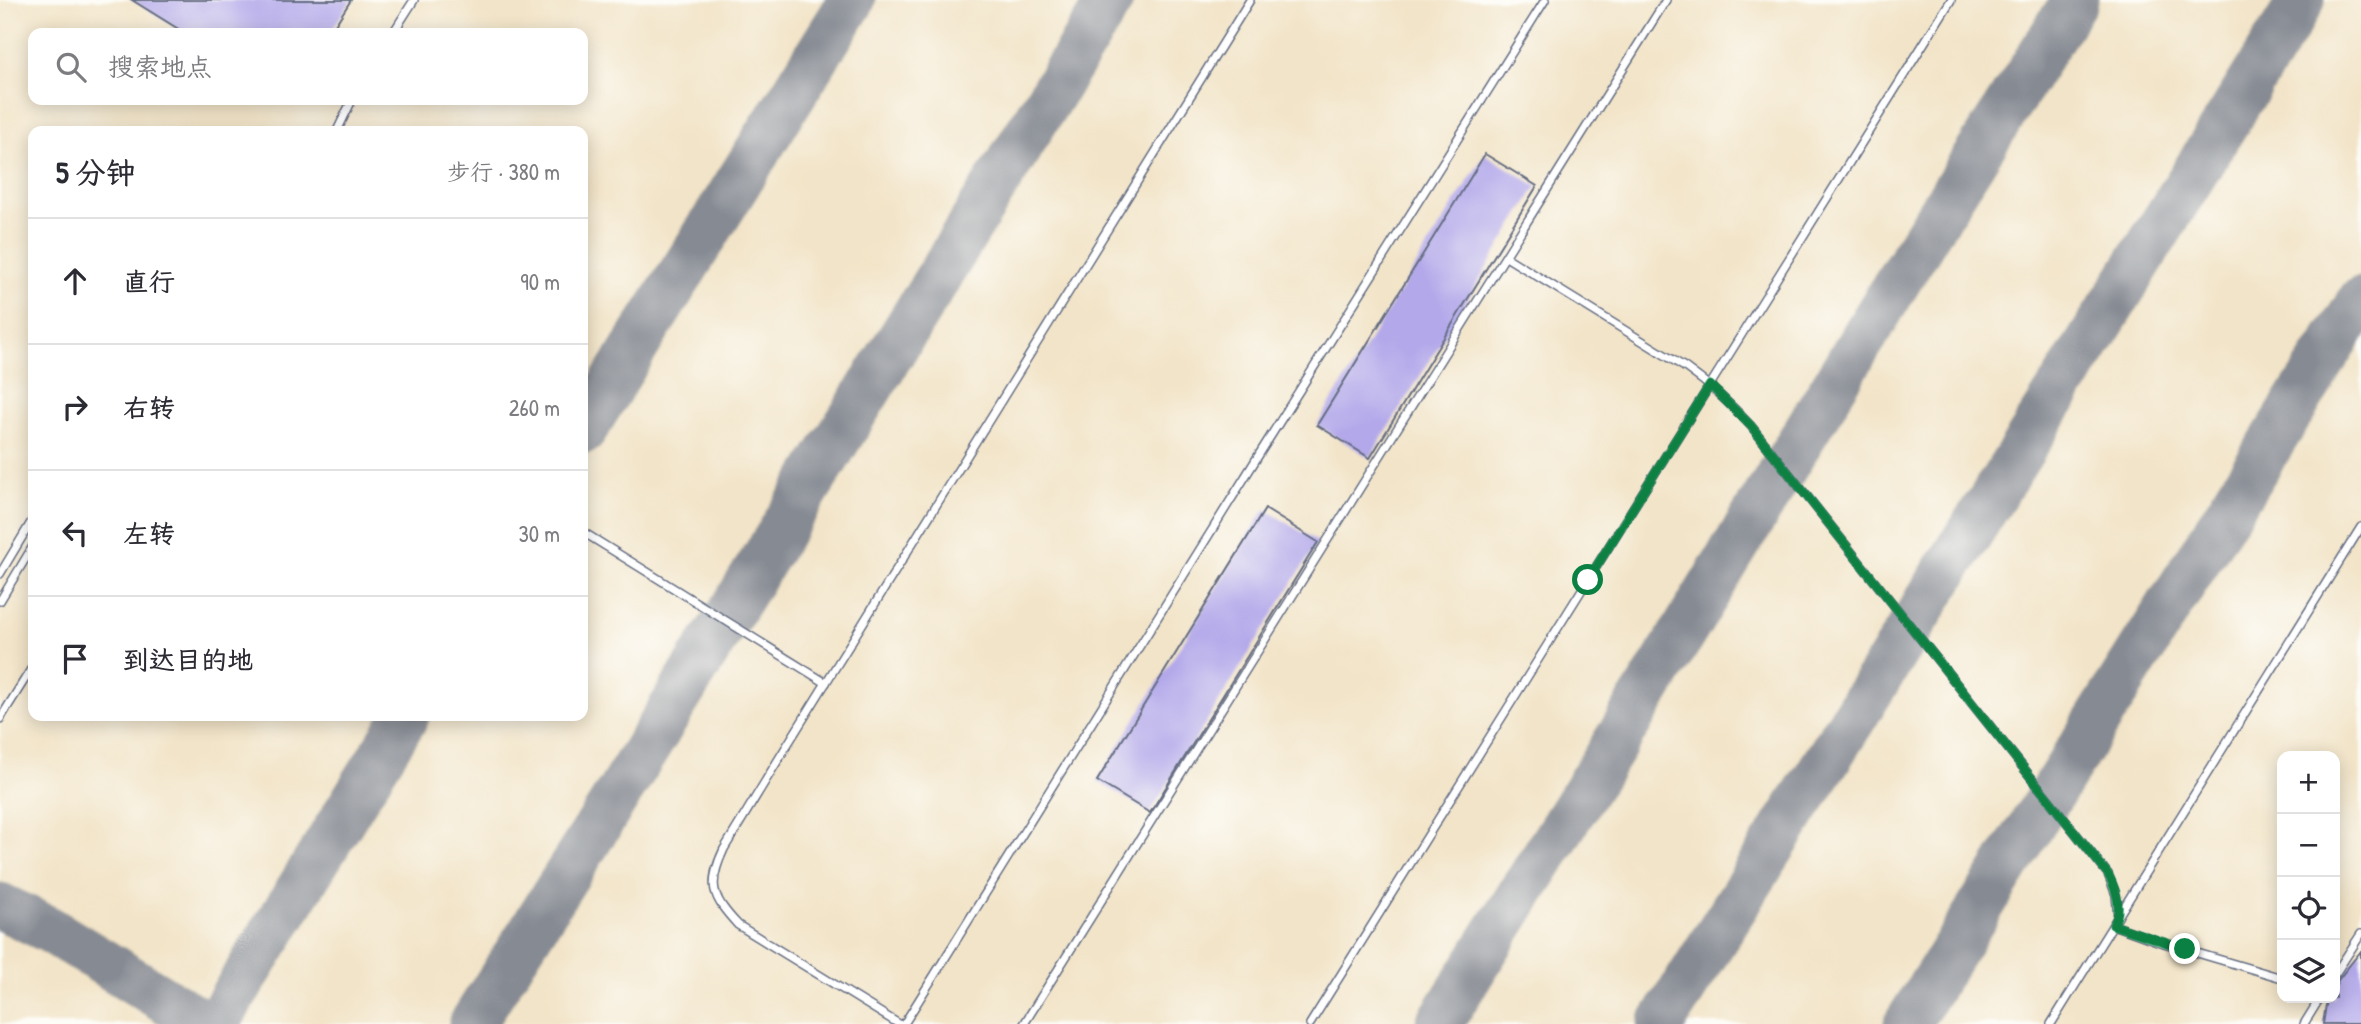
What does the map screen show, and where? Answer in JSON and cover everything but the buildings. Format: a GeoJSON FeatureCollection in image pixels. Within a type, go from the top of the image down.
{"type":"FeatureCollection","features":[{"type":"Feature","properties":{"kind":"lane"},"geometry":{"type":"LineString","coordinates":[[396,28],[414,0]]}},
{"type":"Feature","properties":{"kind":"lane"},"geometry":{"type":"LineString","coordinates":[[1251,0],[724,849],[716,867],[714,890],[720,906],[738,925],[902,1024],[1545,0]]}},
{"type":"Feature","properties":{"kind":"lane"},"geometry":{"type":"LineString","coordinates":[[1024,1024],[1666,0]]}},
{"type":"Feature","properties":{"kind":"lane"},"geometry":{"type":"LineString","coordinates":[[1310,1024],[1951,0]]}},
{"type":"Feature","properties":{"kind":"lane"},"geometry":{"type":"LineString","coordinates":[[339,126],[350,105]]}},
{"type":"Feature","properties":{"kind":"lane"},"geometry":{"type":"LineString","coordinates":[[1506,257],[1710,385],[1751,426],[2108,874],[2116,895],[2118,917]]}},
{"type":"Feature","properties":{"kind":"lane"},"geometry":{"type":"LineString","coordinates":[[0,574],[28,527]]}},
{"type":"Feature","properties":{"kind":"lane"},"geometry":{"type":"LineString","coordinates":[[2051,1024],[2361,527]]}},
{"type":"Feature","properties":{"kind":"lane"},"geometry":{"type":"LineString","coordinates":[[588,534],[827,683]]}},
{"type":"Feature","properties":{"kind":"lane"},"geometry":{"type":"LineString","coordinates":[[0,601],[28,554]]}},
{"type":"Feature","properties":{"kind":"lane"},"geometry":{"type":"LineString","coordinates":[[0,719],[28,674]]}},
{"type":"Feature","properties":{"kind":"lane"},"geometry":{"type":"LineString","coordinates":[[2113,925],[2160,942],[2277,977]]}},
{"type":"Feature","properties":{"kind":"lane"},"geometry":{"type":"LineString","coordinates":[[2340,966],[2361,934]]}},
{"type":"Feature","properties":{"kind":"lane"},"geometry":{"type":"LineString","coordinates":[[2304,1024],[2317,1003]]}},
{"type":"Feature","properties":{"kind":"taxiway"},"geometry":{"type":"LineString","coordinates":[[588,423],[852,0]]}},
{"type":"Feature","properties":{"kind":"taxiway"},"geometry":{"type":"LineString","coordinates":[[472,1024],[617,796],[1110,0]]}},
{"type":"Feature","properties":{"kind":"taxiway"},"geometry":{"type":"LineString","coordinates":[[1439,1024],[1629,721],[1928,232],[2075,0]]}},
{"type":"Feature","properties":{"kind":"taxiway"},"geometry":{"type":"LineString","coordinates":[[1661,1024],[2302,0]]}},
{"type":"Feature","properties":{"kind":"taxiway"},"geometry":{"type":"LineString","coordinates":[[1907,1024],[2361,300]]}},
{"type":"Feature","properties":{"kind":"taxiway"},"geometry":{"type":"LineString","coordinates":[[216,1024],[403,721]]}},
{"type":"Feature","properties":{"kind":"taxiway"},"geometry":{"type":"LineString","coordinates":[[0,906],[50,930],[205,1024]]}},
{"type":"Feature","properties":{"kind":"route"},"geometry":{"type":"LineString","coordinates":[[1588,580],[1710,385],[1731,403],[1751,426],[2108,874],[2116,895],[2118,917],[2113,925],[2185,949]]}}]}
